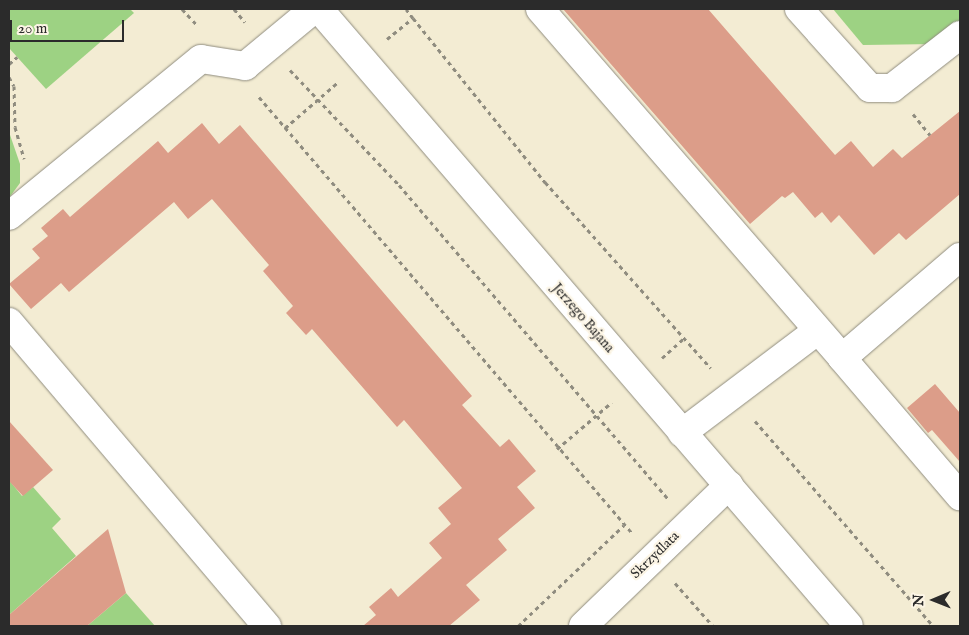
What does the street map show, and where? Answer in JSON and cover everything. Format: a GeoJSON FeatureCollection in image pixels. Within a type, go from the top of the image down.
{"type":"FeatureCollection","features":[{"type":"Feature","properties":{"kind":"street"},"geometry":{"type":"LineString","coordinates":[[9,216],[201,59],[245,66],[314,9]]}},
{"type":"Feature","properties":{"kind":"street","name":"Jerzego Bajana"},"geometry":{"type":"LineString","coordinates":[[319,9],[849,626]]}},
{"type":"Feature","properties":{"kind":"street"},"geometry":{"type":"LineString","coordinates":[[540,9],[960,496]]}},
{"type":"Feature","properties":{"kind":"street"},"geometry":{"type":"LineString","coordinates":[[799,9],[870,88],[892,88],[960,36]]}},
{"type":"Feature","properties":{"kind":"street"},"geometry":{"type":"LineString","coordinates":[[842,358],[960,257]]}},
{"type":"Feature","properties":{"kind":"street"},"geometry":{"type":"LineString","coordinates":[[9,322],[267,626]]}},
{"type":"Feature","properties":{"kind":"street"},"geometry":{"type":"LineString","coordinates":[[682,433],[817,331]]}},
{"type":"Feature","properties":{"kind":"street","name":"Skrzydlata"},"geometry":{"type":"LineString","coordinates":[[583,626],[688,523],[729,486]]}},
{"type":"Feature","properties":{"kind":"path"},"geometry":{"type":"LineString","coordinates":[[182,9],[635,537]]}},
{"type":"Feature","properties":{"kind":"path"},"geometry":{"type":"LineString","coordinates":[[413,18],[545,182],[684,338],[933,626]]}},
{"type":"Feature","properties":{"kind":"path"},"geometry":{"type":"LineString","coordinates":[[268,47],[399,185],[688,523]]}},
{"type":"Feature","properties":{"kind":"path"},"geometry":{"type":"LineString","coordinates":[[9,64],[17,57]]}},
{"type":"Feature","properties":{"kind":"path"},"geometry":{"type":"LineString","coordinates":[[9,77],[14,86],[15,127],[37,192]]}},
{"type":"Feature","properties":{"kind":"path"},"geometry":{"type":"LineString","coordinates":[[658,361],[684,338]]}},
{"type":"Feature","properties":{"kind":"path"},"geometry":{"type":"LineString","coordinates":[[558,449],[616,398]]}},
{"type":"Feature","properties":{"kind":"path"},"geometry":{"type":"LineString","coordinates":[[518,626],[624,525]]}},
{"type":"Feature","properties":{"kind":"path"},"geometry":{"type":"LineString","coordinates":[[671,578],[713,626]]}},
{"type":"Feature","properties":{"kind":"green space"},"geometry":{"type":"Polygon","coordinates":[[[9,9],[130,9],[134,13],[46,89],[9,48],[9,9]]]}},
{"type":"Feature","properties":{"kind":"green space"},"geometry":{"type":"Polygon","coordinates":[[[833,9],[960,9],[960,23],[936,44],[863,45],[833,9]]]}},
{"type":"Feature","properties":{"kind":"green space"},"geometry":{"type":"Polygon","coordinates":[[[9,132],[20,164],[20,183],[9,198],[9,132]]]}},
{"type":"Feature","properties":{"kind":"green space"},"geometry":{"type":"Polygon","coordinates":[[[9,480],[22,496],[33,487],[61,519],[52,528],[76,556],[9,615],[9,480]]]}},
{"type":"Feature","properties":{"kind":"green space"},"geometry":{"type":"Polygon","coordinates":[[[126,593],[155,626],[87,626],[126,593]]]}},
{"type":"Feature","properties":{"kind":"building"},"geometry":{"type":"Polygon","coordinates":[[[563,9],[708,9],[835,155],[851,141],[873,167],[893,149],[902,158],[960,111],[960,194],[906,240],[899,233],[874,255],[839,215],[831,223],[822,212],[815,218],[793,192],[785,198],[782,196],[750,224],[563,9]]]}},
{"type":"Feature","properties":{"kind":"building"},"geometry":{"type":"Polygon","coordinates":[[[202,123],[219,144],[240,125],[472,396],[462,405],[500,447],[509,439],[536,471],[517,487],[535,508],[498,539],[507,550],[466,585],[480,600],[449,626],[363,626],[376,615],[369,607],[391,588],[398,597],[442,558],[429,543],[451,524],[438,508],[462,488],[404,420],[397,427],[312,329],[306,335],[286,313],[293,306],[263,271],[269,265],[212,199],[188,219],[174,202],[69,292],[61,283],[31,309],[9,284],[40,258],[32,249],[48,236],[41,228],[63,209],[70,217],[158,141],[168,153],[202,123]]]}},
{"type":"Feature","properties":{"kind":"building"},"geometry":{"type":"Polygon","coordinates":[[[935,384],[960,413],[960,462],[932,430],[928,433],[907,408],[935,384]]]}},
{"type":"Feature","properties":{"kind":"building"},"geometry":{"type":"Polygon","coordinates":[[[9,421],[53,470],[23,496],[9,481],[9,421]]]}},
{"type":"Feature","properties":{"kind":"building"},"geometry":{"type":"Polygon","coordinates":[[[108,529],[126,593],[87,626],[9,626],[9,615],[108,529]]]}}]}
